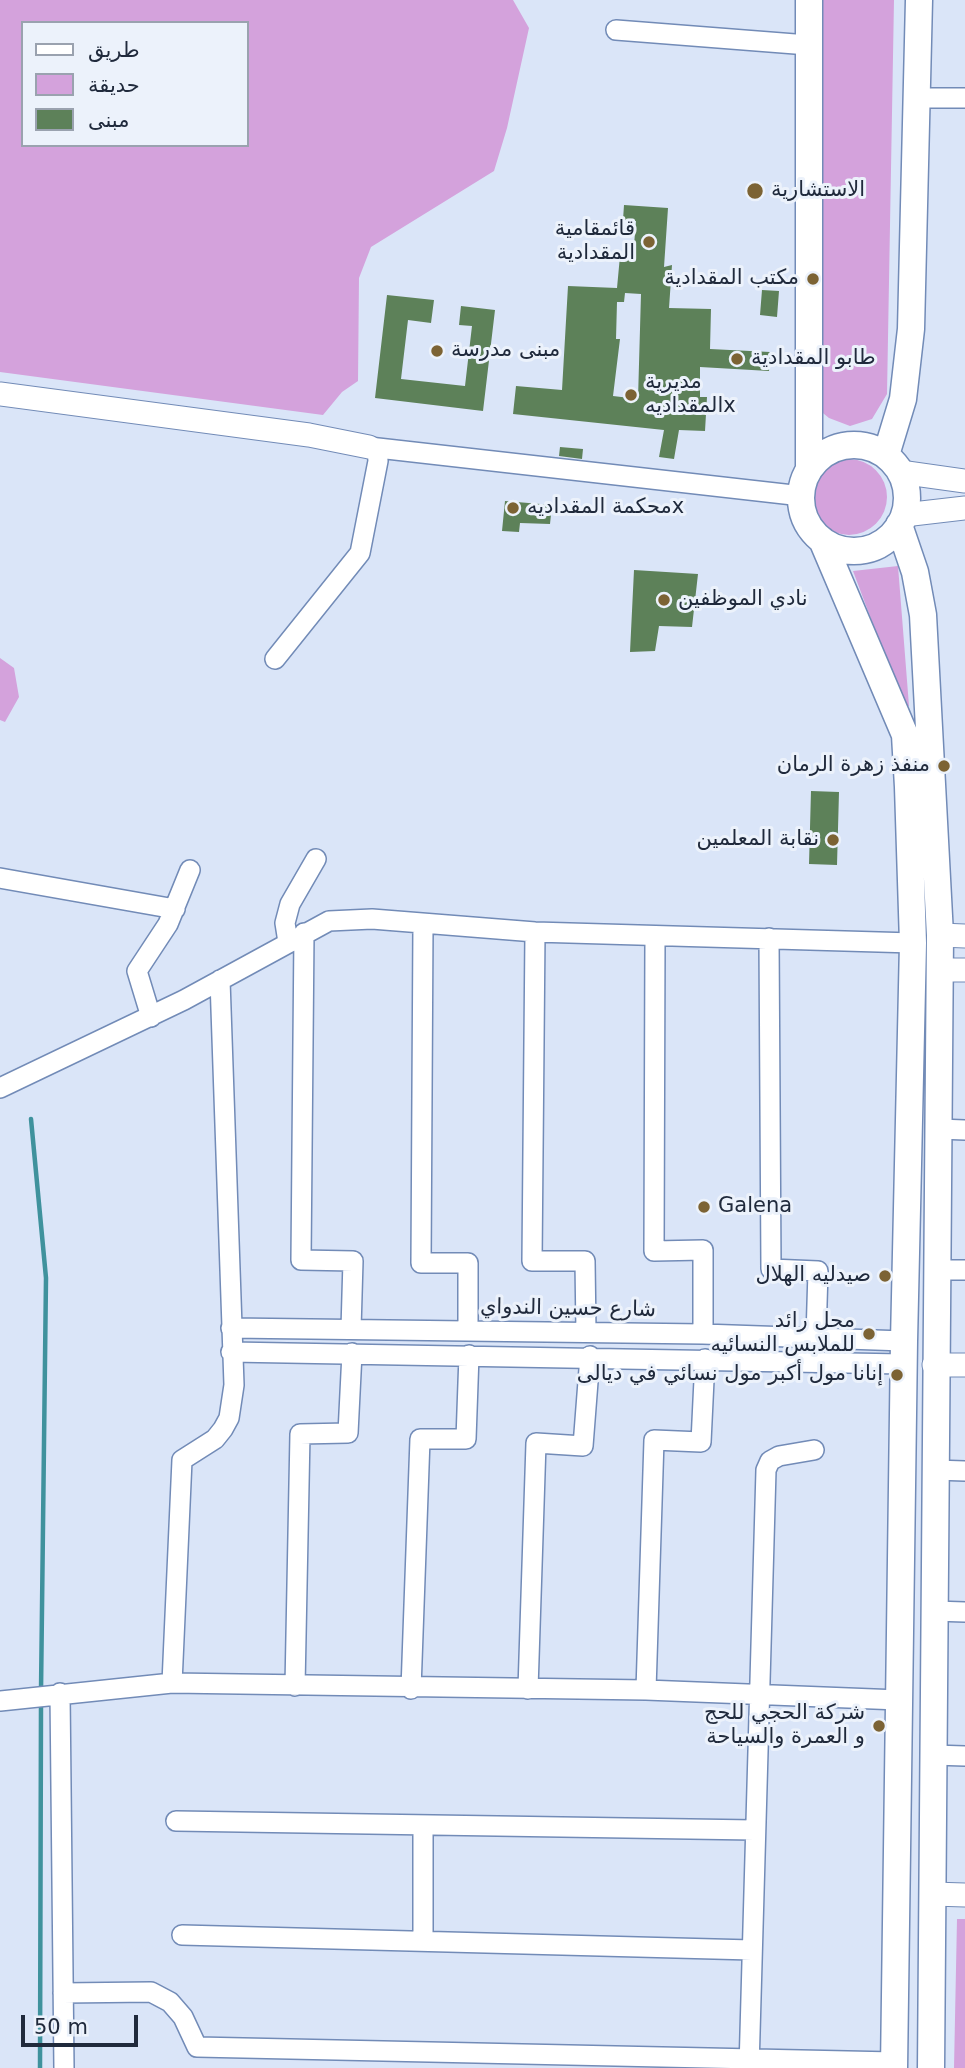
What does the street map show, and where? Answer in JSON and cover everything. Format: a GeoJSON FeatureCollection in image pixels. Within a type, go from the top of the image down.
{"type":"FeatureCollection","features":[{"type":"Feature","properties":{"kind":"main road"},"geometry":{"type":"LineString","coordinates":[[808,0],[809,470],[802,496],[808,523],[822,540],[905,735],[913,943],[903,1353],[894,2061],[913,2063],[931,2060],[934,1364],[936,1269],[952,1129],[952,935],[923,615],[901,520]]}},
{"type":"Feature","properties":{"kind":"main road"},"geometry":{"type":"LineString","coordinates":[[893,464],[911,329],[919,0]]}},
{"type":"Feature","properties":{"kind":"main road"},"geometry":{"type":"LineString","coordinates":[[809,470],[824,454],[844,446],[866,446],[893,464],[907,493],[901,520],[884,541],[864,550],[842,549],[822,540]]}},
{"type":"Feature","properties":{"kind":"street"},"geometry":{"type":"LineString","coordinates":[[617,30],[808,45]]}},
{"type":"Feature","properties":{"kind":"street"},"geometry":{"type":"LineString","coordinates":[[917,97],[965,98]]}},
{"type":"Feature","properties":{"kind":"street"},"geometry":{"type":"LineString","coordinates":[[0,394],[309,435],[373,448],[802,496]]}},
{"type":"Feature","properties":{"kind":"street"},"geometry":{"type":"LineString","coordinates":[[275,659],[360,553],[378,461],[373,448]]}},
{"type":"Feature","properties":{"kind":"street"},"geometry":{"type":"LineString","coordinates":[[893,464],[965,481]]}},
{"type":"Feature","properties":{"kind":"street"},"geometry":{"type":"LineString","coordinates":[[901,520],[965,508]]}},
{"type":"Feature","properties":{"kind":"street"},"geometry":{"type":"LineString","coordinates":[[316,859],[290,904],[285,922],[296,937],[301,1260],[353,1261],[351,1329]]}},
{"type":"Feature","properties":{"kind":"street"},"geometry":{"type":"LineString","coordinates":[[151,1017],[138,971],[153,951],[175,909],[190,870]]}},
{"type":"Feature","properties":{"kind":"street"},"geometry":{"type":"LineString","coordinates":[[0,878],[175,909]]}},
{"type":"Feature","properties":{"kind":"street"},"geometry":{"type":"LineString","coordinates":[[0,1088],[151,1017],[329,921],[372,919],[535,932],[913,943]]}},
{"type":"Feature","properties":{"kind":"street"},"geometry":{"type":"LineString","coordinates":[[423,923],[421,1262],[468,1262],[468,1331]]}},
{"type":"Feature","properties":{"kind":"street"},"geometry":{"type":"LineString","coordinates":[[535,932],[532,1261],[585,1261],[586,1332]]}},
{"type":"Feature","properties":{"kind":"street"},"geometry":{"type":"LineString","coordinates":[[655,936],[654,1251],[703,1250],[703,1334]]}},
{"type":"Feature","properties":{"kind":"street"},"geometry":{"type":"LineString","coordinates":[[769,938],[771,1269],[818,1272],[816,1337]]}},
{"type":"Feature","properties":{"kind":"street"},"geometry":{"type":"LineString","coordinates":[[172,1684],[182,1460],[215,1439],[229,1418],[234,1385],[220,980]]}},
{"type":"Feature","properties":{"kind":"street"},"geometry":{"type":"LineString","coordinates":[[936,1269],[965,1270]]}},
{"type":"Feature","properties":{"kind":"street","name":"شارع حسين الندواي"},"geometry":{"type":"LineString","coordinates":[[231,1328],[816,1337],[903,1353]]}},
{"type":"Feature","properties":{"kind":"street"},"geometry":{"type":"LineString","coordinates":[[231,1352],[705,1359],[903,1353]]}},
{"type":"Feature","properties":{"kind":"street"},"geometry":{"type":"LineString","coordinates":[[295,1686],[300,1434],[348,1433],[352,1353]]}},
{"type":"Feature","properties":{"kind":"street"},"geometry":{"type":"LineString","coordinates":[[411,1689],[420,1439],[466,1439],[470,1355]]}},
{"type":"Feature","properties":{"kind":"street"},"geometry":{"type":"LineString","coordinates":[[528,1689],[536,1443],[583,1446],[590,1356]]}},
{"type":"Feature","properties":{"kind":"street"},"geometry":{"type":"LineString","coordinates":[[646,1690],[654,1440],[701,1442],[705,1359]]}},
{"type":"Feature","properties":{"kind":"street"},"geometry":{"type":"LineString","coordinates":[[934,1364],[965,1365]]}},
{"type":"Feature","properties":{"kind":"street"},"geometry":{"type":"LineString","coordinates":[[749,2063],[766,1470],[770,1461],[779,1455],[814,1450]]}},
{"type":"Feature","properties":{"kind":"street"},"geometry":{"type":"LineString","coordinates":[[934,1470],[965,1471]]}},
{"type":"Feature","properties":{"kind":"street"},"geometry":{"type":"LineString","coordinates":[[934,1611],[965,1612]]}},
{"type":"Feature","properties":{"kind":"street"},"geometry":{"type":"LineString","coordinates":[[2,1701],[172,1684],[646,1690],[758,1697],[899,1700]]}},
{"type":"Feature","properties":{"kind":"street"},"geometry":{"type":"LineString","coordinates":[[52,1694],[64,2068]]}},
{"type":"Feature","properties":{"kind":"street"},"geometry":{"type":"LineString","coordinates":[[933,1755],[965,1756]]}},
{"type":"Feature","properties":{"kind":"street"},"geometry":{"type":"LineString","coordinates":[[176,1821],[754,1830]]}},
{"type":"Feature","properties":{"kind":"street"},"geometry":{"type":"LineString","coordinates":[[423,1825],[423,1941]]}},
{"type":"Feature","properties":{"kind":"street"},"geometry":{"type":"LineString","coordinates":[[932,1894],[965,1895]]}},
{"type":"Feature","properties":{"kind":"street"},"geometry":{"type":"LineString","coordinates":[[181,1935],[752,1950]]}},
{"type":"Feature","properties":{"kind":"street"},"geometry":{"type":"LineString","coordinates":[[63,1993],[151,1992],[170,2002],[183,2017],[197,2047],[749,2063],[894,2061]]}},
{"type":"Feature","properties":{"kind":"green space"},"geometry":{"type":"Polygon","coordinates":[[[0,0],[513,0],[529,28],[507,128],[494,171],[371,247],[359,278],[358,381],[342,392],[323,415],[0,372],[0,0]]]}},
{"type":"Feature","properties":{"kind":"green space"},"geometry":{"type":"Polygon","coordinates":[[[822,0],[894,0],[887,394],[872,419],[850,426],[829,418],[818,409],[822,0]]]}},
{"type":"Feature","properties":{"kind":"green space"},"geometry":{"type":"Polygon","coordinates":[[[849,459],[863,462],[876,470],[884,483],[887,497],[884,511],[876,524],[863,532],[849,535],[835,532],[822,524],[814,511],[811,497],[814,483],[822,470],[835,462],[849,459]]]}},
{"type":"Feature","properties":{"kind":"green space"},"geometry":{"type":"Polygon","coordinates":[[[898,566],[909,706],[904,707],[853,571],[898,566]]]}},
{"type":"Feature","properties":{"kind":"green space"},"geometry":{"type":"Polygon","coordinates":[[[0,658],[14,668],[19,697],[5,722],[0,720],[0,658]]]}},
{"type":"Feature","properties":{"kind":"green space"},"geometry":{"type":"Polygon","coordinates":[[[957,1919],[965,1919],[965,2068],[954,2068],[957,1919]]]}},
{"type":"Feature","properties":{"kind":"building"},"geometry":{"type":"Polygon","coordinates":[[[624,205],[668,208],[664,267],[672,265],[669,308],[711,309],[710,349],[770,352],[769,371],[700,367],[700,397],[707,397],[705,431],[679,430],[674,459],[659,457],[664,430],[513,414],[516,386],[562,390],[568,286],[617,288],[620,256],[633,257],[636,221],[623,220],[624,205]],[[625,293],[624,302],[617,302],[616,339],[620,339],[613,396],[638,399],[641,294],[625,293]]]}},
{"type":"Feature","properties":{"kind":"building"},"geometry":{"type":"Polygon","coordinates":[[[762,290],[779,291],[777,317],[760,315],[762,290]]]}},
{"type":"Feature","properties":{"kind":"building"},"geometry":{"type":"Polygon","coordinates":[[[387,295],[434,300],[431,323],[408,320],[401,379],[465,386],[472,326],[459,325],[461,306],[495,310],[483,411],[375,398],[387,295]]]}},
{"type":"Feature","properties":{"kind":"building"},"geometry":{"type":"Polygon","coordinates":[[[560,447],[583,449],[582,459],[559,456],[560,447]]]}},
{"type":"Feature","properties":{"kind":"building"},"geometry":{"type":"Polygon","coordinates":[[[505,501],[552,505],[550,524],[520,523],[519,532],[502,531],[505,501]]]}},
{"type":"Feature","properties":{"kind":"building","name":"نادي الموظفين"},"geometry":{"type":"Polygon","coordinates":[[[634,570],[698,574],[692,627],[659,626],[655,651],[630,652],[634,570]]]}},
{"type":"Feature","properties":{"kind":"building"},"geometry":{"type":"Polygon","coordinates":[[[811,791],[839,792],[837,865],[809,864],[811,791]]]}},
{"type":"Feature","properties":{"kind":"waterway"},"geometry":{"type":"LineString","coordinates":[[31,1119],[46,1278],[41,1691]]}},
{"type":"Feature","properties":{"kind":"waterway"},"geometry":{"type":"LineString","coordinates":[[40,2068],[41,1703]]}},
{"type":"Feature","properties":{"kind":"place","name":"الاستشارية"},"geometry":{"type":"Point","coordinates":[755,191]}},
{"type":"Feature","properties":{"kind":"place","name":"قائمقامية المقدادية"},"geometry":{"type":"Point","coordinates":[649,242]}},
{"type":"Feature","properties":{"kind":"place","name":"مكتب المقدادية"},"geometry":{"type":"Point","coordinates":[813,279]}},
{"type":"Feature","properties":{"kind":"place","name":"مبنى مدرسة"},"geometry":{"type":"Point","coordinates":[437,351]}},
{"type":"Feature","properties":{"kind":"place","name":"طابو المقدادية"},"geometry":{"type":"Point","coordinates":[737,359]}},
{"type":"Feature","properties":{"kind":"place","name":"مديرية المقداديهx"},"geometry":{"type":"Point","coordinates":[631,395]}},
{"type":"Feature","properties":{"kind":"place","name":"محكمة المقداديهx"},"geometry":{"type":"Point","coordinates":[513,508]}},
{"type":"Feature","properties":{"kind":"place","name":"نادي الموظفين"},"geometry":{"type":"Point","coordinates":[664,600]}},
{"type":"Feature","properties":{"kind":"place","name":"منفذ زهرة الرمان"},"geometry":{"type":"Point","coordinates":[944,766]}},
{"type":"Feature","properties":{"kind":"place","name":"نقابة المعلمين"},"geometry":{"type":"Point","coordinates":[833,840]}},
{"type":"Feature","properties":{"kind":"place","name":"Galena"},"geometry":{"type":"Point","coordinates":[704,1207]}},
{"type":"Feature","properties":{"kind":"place","name":"صيدليه الهلال"},"geometry":{"type":"Point","coordinates":[885,1276]}},
{"type":"Feature","properties":{"kind":"place","name":"محل رائد للملابس النسائيه"},"geometry":{"type":"Point","coordinates":[869,1334]}},
{"type":"Feature","properties":{"kind":"place","name":"إنانا مول أكبر مول نسائي في ديالى"},"geometry":{"type":"Point","coordinates":[897,1375]}},
{"type":"Feature","properties":{"kind":"place","name":"شركة الحجي للحج و العمرة والسياحة"},"geometry":{"type":"Point","coordinates":[879,1726]}}]}
